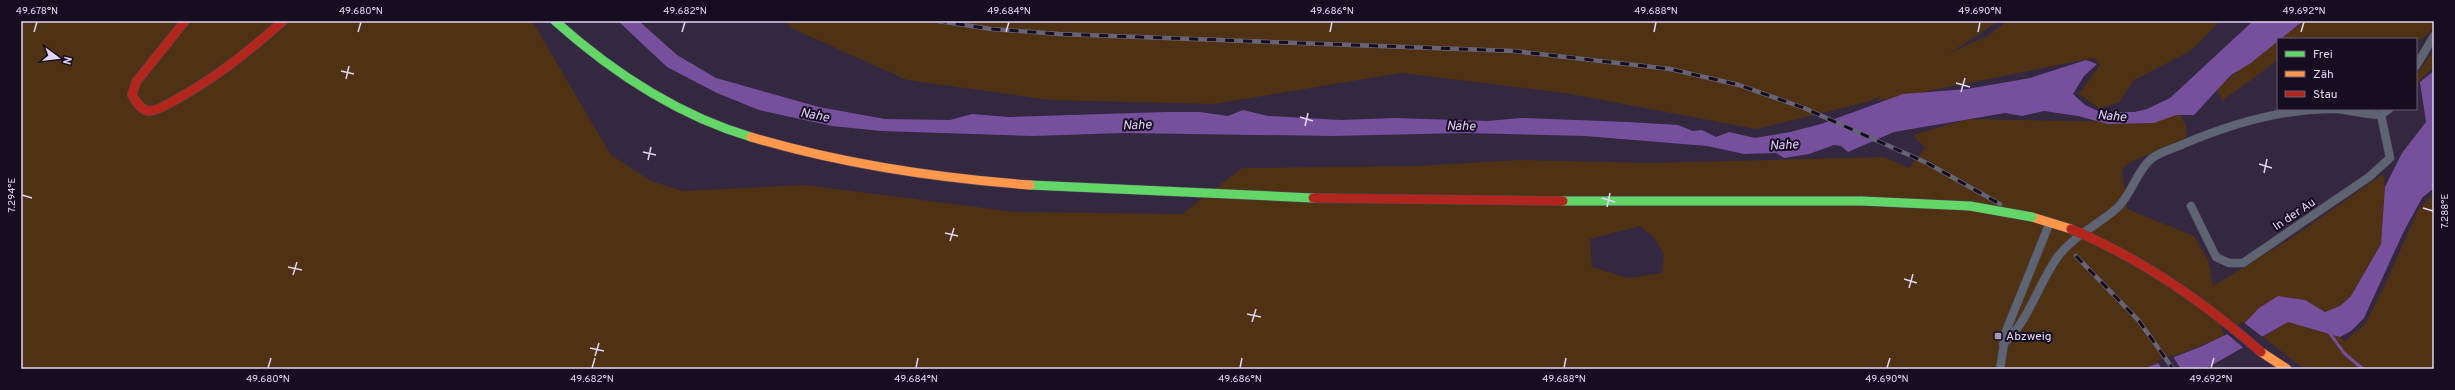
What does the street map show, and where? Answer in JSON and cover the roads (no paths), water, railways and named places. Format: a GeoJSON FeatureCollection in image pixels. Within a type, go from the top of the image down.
{"type":"FeatureCollection","features":[{"type":"Feature","properties":{"kind":"main road"},"geometry":{"type":"LineString","coordinates":[[185,21],[136,82],[132,96],[142,109],[149,111],[164,106],[209,81],[236,62],[283,21]]}},
{"type":"Feature","properties":{"kind":"main road"},"geometry":{"type":"LineString","coordinates":[[555,21],[618,72],[651,93],[690,114],[773,144],[874,166],[994,181],[1111,190],[1262,196],[1648,201],[1919,202],[1970,206],[2032,218],[2071,229],[2116,248],[2167,277],[2208,307],[2261,352],[2278,369]]}},
{"type":"Feature","properties":{"kind":"main road"},"geometry":{"type":"LineString","coordinates":[[2261,352],[2287,369]]}},
{"type":"Feature","properties":{"kind":"street"},"geometry":{"type":"LineString","coordinates":[[2417,64],[2434,36]]}},
{"type":"Feature","properties":{"kind":"street"},"geometry":{"type":"LineString","coordinates":[[2002,344],[2017,329],[2059,255],[2076,238],[2117,208],[2130,193],[2147,163],[2158,154],[2204,135],[2246,121],[2322,110],[2381,115],[2388,110]]}},
{"type":"Feature","properties":{"kind":"street","name":"In der Au"},"geometry":{"type":"LineString","coordinates":[[2190,206],[2216,257],[2229,264],[2243,263],[2370,177],[2390,158],[2381,115]]}},
{"type":"Feature","properties":{"kind":"street"},"geometry":{"type":"LineString","coordinates":[[2000,369],[2002,344],[2013,312],[2050,222]]}},
{"type":"Feature","properties":{"kind":"water","name":"Nahe"},"geometry":{"type":"Polygon","coordinates":[[[618,21],[639,21],[677,55],[716,78],[819,107],[885,119],[950,120],[972,114],[1009,117],[1166,112],[1200,112],[1228,116],[1243,110],[1268,116],[1341,120],[1395,118],[1487,121],[1521,118],[1628,122],[1678,125],[1693,131],[1702,130],[1716,137],[1729,132],[1755,138],[1790,132],[1821,124],[1903,94],[1967,89],[2030,78],[2086,60],[2097,64],[2084,76],[2073,94],[2085,105],[2100,112],[2135,112],[2147,109],[2170,98],[2253,21],[2303,21],[2282,38],[2277,38],[2277,42],[2251,63],[2231,75],[2194,115],[2176,115],[2154,123],[2108,124],[2078,116],[2044,111],[2022,116],[2005,113],[1894,132],[1848,152],[1841,146],[1834,145],[1809,154],[1784,158],[1776,153],[1744,154],[1707,146],[1585,136],[1464,133],[1333,136],[1123,133],[1033,136],[881,131],[832,126],[759,110],[717,93],[667,67],[618,21]]]}},
{"type":"Feature","properties":{"kind":"water"},"geometry":{"type":"Polygon","coordinates":[[[2434,71],[2434,188],[2422,198],[2403,233],[2364,318],[2351,331],[2340,337],[2288,322],[2205,369],[2143,369],[2200,347],[2240,328],[2259,308],[2278,296],[2305,300],[2325,312],[2340,306],[2351,296],[2381,244],[2385,187],[2402,153],[2426,122],[2420,82],[2434,71]]]}},
{"type":"Feature","properties":{"kind":"waterway"},"geometry":{"type":"LineString","coordinates":[[2329,332],[2344,353],[2363,369]]}},
{"type":"Feature","properties":{"kind":"railway"},"geometry":{"type":"LineString","coordinates":[[938,21],[991,29],[1059,34],[1514,51],[1670,69],[1739,85],[1804,108],[1927,163],[2000,204]]}},
{"type":"Feature","properties":{"kind":"railway"},"geometry":{"type":"LineString","coordinates":[[2076,256],[2139,321],[2173,369]]}},
{"type":"Feature","properties":{"kind":"place","name":"Abzweig"},"geometry":{"type":"Point","coordinates":[1998,336]}}]}
